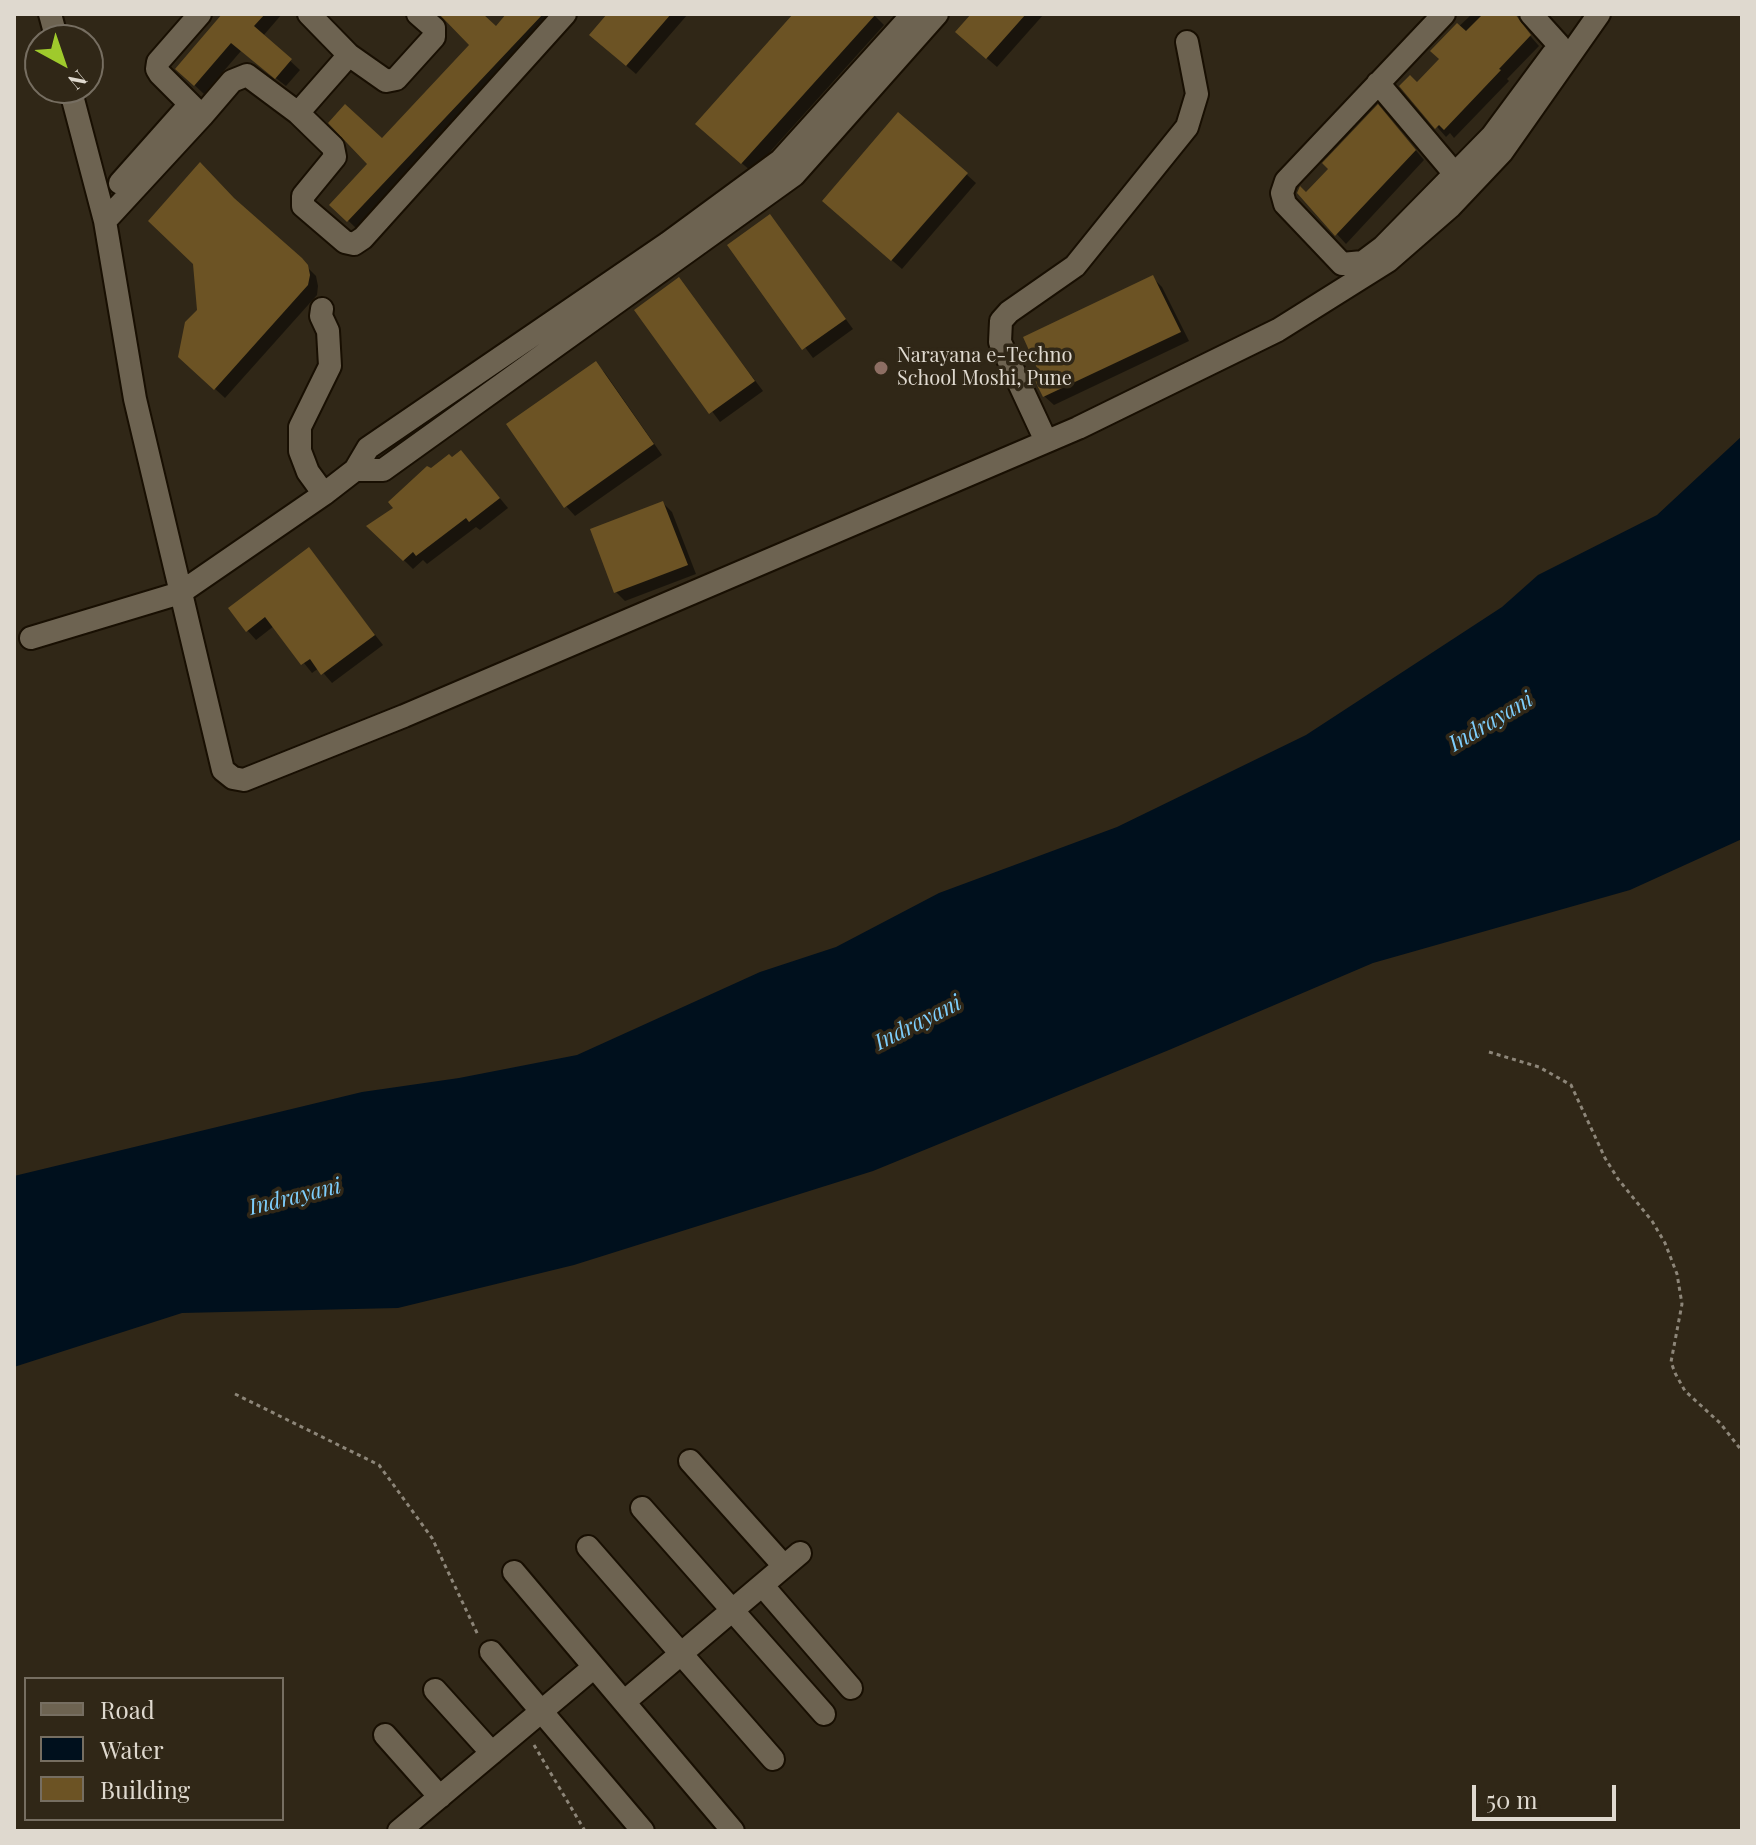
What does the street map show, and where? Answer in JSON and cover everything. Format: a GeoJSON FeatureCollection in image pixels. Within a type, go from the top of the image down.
{"type":"FeatureCollection","features":[{"type":"Feature","properties":{"kind":"street"},"geometry":{"type":"LineString","coordinates":[[193,114],[157,69],[158,62],[200,14]]}},
{"type":"Feature","properties":{"kind":"street"},"geometry":{"type":"LineString","coordinates":[[309,14],[349,55],[386,81],[396,79],[434,37],[434,28],[418,14]]}},
{"type":"Feature","properties":{"kind":"street"},"geometry":{"type":"LineString","coordinates":[[103,213],[193,114],[232,81],[247,75],[298,113],[333,147],[335,157],[303,196],[303,206],[345,242],[354,244],[363,238],[565,14]]}},
{"type":"Feature","properties":{"kind":"street"},"geometry":{"type":"LineString","coordinates":[[889,54],[913,14]]}},
{"type":"Feature","properties":{"kind":"street"},"geometry":{"type":"LineString","coordinates":[[355,470],[383,470],[486,397],[742,202],[889,54],[937,14]]}},
{"type":"Feature","properties":{"kind":"street"},"geometry":{"type":"LineString","coordinates":[[1444,14],[1286,181],[1282,193],[1285,204],[1342,264],[1363,262],[1383,247],[1492,136],[1584,14]]}},
{"type":"Feature","properties":{"kind":"street"},"geometry":{"type":"LineString","coordinates":[[1531,14],[1559,45]]}},
{"type":"Feature","properties":{"kind":"street"},"geometry":{"type":"LineString","coordinates":[[74,104],[103,213],[135,399],[223,770],[233,778],[244,780],[404,716],[1046,441],[1278,330],[1388,261],[1450,207],[1502,152],[1599,14]]}},
{"type":"Feature","properties":{"kind":"street"},"geometry":{"type":"LineString","coordinates":[[1046,441],[1000,342],[998,332],[1001,321],[1009,312],[1075,266],[1187,127],[1197,94],[1187,42]]}},
{"type":"Feature","properties":{"kind":"street"},"geometry":{"type":"LineString","coordinates":[[298,113],[349,55]]}},
{"type":"Feature","properties":{"kind":"street"},"geometry":{"type":"LineString","coordinates":[[1378,83],[1455,174]]}},
{"type":"Feature","properties":{"kind":"street"},"geometry":{"type":"LineString","coordinates":[[31,638],[180,593],[324,494],[355,470],[368,448],[668,243],[742,202]]}},
{"type":"Feature","properties":{"kind":"street"},"geometry":{"type":"LineString","coordinates":[[322,309],[321,316],[328,331],[330,366],[300,427],[300,451],[308,472],[324,494]]}},
{"type":"Feature","properties":{"kind":"street"},"geometry":{"type":"LineString","coordinates":[[473,377],[486,397]]}},
{"type":"Feature","properties":{"kind":"street"},"geometry":{"type":"LineString","coordinates":[[624,1702],[792,1560],[690,1461]]}},
{"type":"Feature","properties":{"kind":"street"},"geometry":{"type":"LineString","coordinates":[[642,1508],[824,1714]]}},
{"type":"Feature","properties":{"kind":"street"},"geometry":{"type":"LineString","coordinates":[[588,1547],[773,1759]]}},
{"type":"Feature","properties":{"kind":"street"},"geometry":{"type":"LineString","coordinates":[[514,1572],[733,1831]]}},
{"type":"Feature","properties":{"kind":"street"},"geometry":{"type":"LineString","coordinates":[[762,1585],[851,1688]]}},
{"type":"Feature","properties":{"kind":"street"},"geometry":{"type":"LineString","coordinates":[[485,1643],[643,1831]]}},
{"type":"Feature","properties":{"kind":"street"},"geometry":{"type":"LineString","coordinates":[[399,1831],[594,1667]]}},
{"type":"Feature","properties":{"kind":"street"},"geometry":{"type":"LineString","coordinates":[[435,1690],[492,1753]]}},
{"type":"Feature","properties":{"kind":"street"},"geometry":{"type":"LineString","coordinates":[[385,1735],[440,1797]]}},
{"type":"Feature","properties":{"kind":"path"},"geometry":{"type":"LineString","coordinates":[[1489,1052],[1539,1067],[1571,1085],[1605,1158],[1652,1221],[1677,1274],[1682,1304],[1681,1323],[1671,1362],[1675,1373],[1685,1391],[1720,1423],[1742,1451]]}},
{"type":"Feature","properties":{"kind":"path"},"geometry":{"type":"LineString","coordinates":[[235,1394],[379,1465],[432,1538],[485,1643]]}},
{"type":"Feature","properties":{"kind":"path"},"geometry":{"type":"LineString","coordinates":[[524,1726],[585,1831]]}},
{"type":"Feature","properties":{"kind":"water","name":"Indrayani"},"geometry":{"type":"Polygon","coordinates":[[[1742,436],[1742,839],[1630,890],[1373,963],[873,1171],[574,1265],[398,1308],[182,1313],[14,1367],[14,1176],[362,1092],[459,1078],[577,1055],[760,972],[836,947],[939,893],[1117,827],[1306,735],[1502,607],[1538,575],[1657,515],[1742,436]]]}},
{"type":"Feature","properties":{"kind":"building"},"geometry":{"type":"Polygon","coordinates":[[[222,14],[265,14],[254,26],[292,59],[275,79],[231,43],[194,86],[175,69],[222,14]]]}},
{"type":"Feature","properties":{"kind":"building"},"geometry":{"type":"Polygon","coordinates":[[[439,14],[483,14],[496,26],[506,14],[543,14],[347,222],[329,205],[367,164],[328,123],[345,104],[382,138],[469,45],[439,14]]]}},
{"type":"Feature","properties":{"kind":"building"},"geometry":{"type":"Polygon","coordinates":[[[607,14],[671,14],[626,66],[589,35],[607,14]]]}},
{"type":"Feature","properties":{"kind":"building"},"geometry":{"type":"Polygon","coordinates":[[[793,14],[876,14],[741,164],[695,124],[793,14]]]}},
{"type":"Feature","properties":{"kind":"building"},"geometry":{"type":"Polygon","coordinates":[[[971,14],[1026,14],[986,59],[955,32],[971,14]]]}},
{"type":"Feature","properties":{"kind":"building"},"geometry":{"type":"Polygon","coordinates":[[[1483,14],[1515,14],[1531,35],[1444,130],[1439,125],[1435,129],[1399,86],[1410,75],[1417,82],[1439,59],[1430,51],[1457,23],[1466,31],[1483,14]]]}},
{"type":"Feature","properties":{"kind":"building"},"geometry":{"type":"Polygon","coordinates":[[[1378,104],[1416,150],[1335,236],[1297,193],[1300,186],[1306,192],[1328,169],[1322,163],[1378,104]]]}},
{"type":"Feature","properties":{"kind":"building"},"geometry":{"type":"Polygon","coordinates":[[[898,112],[968,173],[891,261],[822,201],[898,112]]]}},
{"type":"Feature","properties":{"kind":"building"},"geometry":{"type":"Polygon","coordinates":[[[200,162],[234,198],[302,258],[308,265],[310,275],[308,285],[214,390],[178,357],[185,322],[197,310],[193,264],[148,221],[200,162]]]}},
{"type":"Feature","properties":{"kind":"building"},"geometry":{"type":"Polygon","coordinates":[[[770,214],[846,319],[802,350],[727,245],[770,214]]]}},
{"type":"Feature","properties":{"kind":"building"},"geometry":{"type":"Polygon","coordinates":[[[1153,275],[1181,332],[1043,397],[1030,371],[1037,368],[1023,337],[1153,275]]]}},
{"type":"Feature","properties":{"kind":"building"},"geometry":{"type":"Polygon","coordinates":[[[679,277],[755,381],[709,414],[634,310],[679,277]]]}},
{"type":"Feature","properties":{"kind":"building"},"geometry":{"type":"Polygon","coordinates":[[[596,361],[654,444],[564,508],[506,424],[596,361]]]}},
{"type":"Feature","properties":{"kind":"building"},"geometry":{"type":"Polygon","coordinates":[[[461,450],[500,498],[469,522],[466,518],[416,556],[413,552],[403,561],[366,526],[393,508],[388,502],[427,466],[431,468],[449,454],[452,457],[461,450]]]}},
{"type":"Feature","properties":{"kind":"building"},"geometry":{"type":"Polygon","coordinates":[[[663,501],[688,565],[614,593],[590,529],[663,501]]]}},
{"type":"Feature","properties":{"kind":"building"},"geometry":{"type":"Polygon","coordinates":[[[309,547],[375,635],[321,675],[310,659],[301,665],[265,617],[246,632],[228,608],[309,547]]]}},
{"type":"Feature","properties":{"kind":"place","name":"Narayana e-Techno School Moshi, Pune"},"geometry":{"type":"Point","coordinates":[881,368]}}]}
